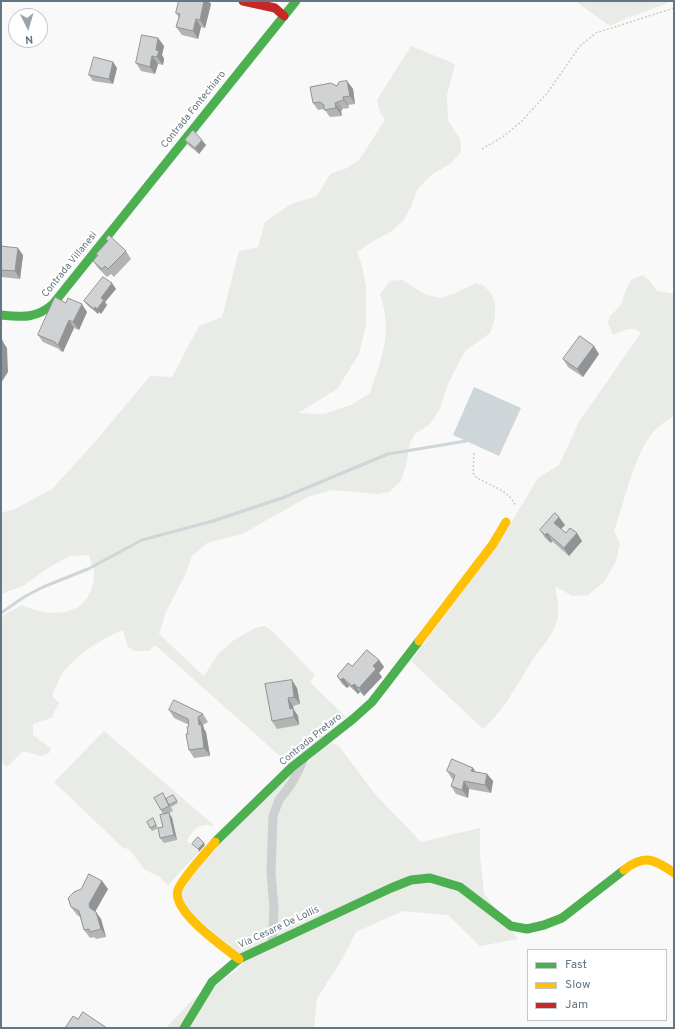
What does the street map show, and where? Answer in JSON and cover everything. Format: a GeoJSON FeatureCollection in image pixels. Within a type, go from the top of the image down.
{"type":"FeatureCollection","features":[{"type":"Feature","properties":{"kind":"street"},"geometry":{"type":"LineString","coordinates":[[243,1],[275,8],[284,16]]}},
{"type":"Feature","properties":{"kind":"street","name":"Contrada Fontechiaro"},"geometry":{"type":"LineString","coordinates":[[110,234],[296,1]]}},
{"type":"Feature","properties":{"kind":"street","name":"Contrada Villanesi"},"geometry":{"type":"LineString","coordinates":[[1,315],[30,317],[45,312],[110,234]]}},
{"type":"Feature","properties":{"kind":"street","name":"Contrada Pretaro"},"geometry":{"type":"LineString","coordinates":[[239,959],[185,914],[177,898],[181,883],[218,838],[292,768],[353,720],[372,702],[463,585],[506,522]]}},
{"type":"Feature","properties":{"kind":"street"},"geometry":{"type":"LineString","coordinates":[[272,944],[274,909],[271,872],[274,816],[279,800],[292,783],[305,757]]}},
{"type":"Feature","properties":{"kind":"street","name":"Via Cesare De Lollis"},"geometry":{"type":"LineString","coordinates":[[184,1028],[212,982],[239,959],[410,880],[430,878],[460,887],[511,926],[527,929],[544,925],[562,918],[634,862],[647,860],[658,862],[674,873]]}},
{"type":"Feature","properties":{"kind":"path"},"geometry":{"type":"LineString","coordinates":[[482,149],[504,136],[523,120],[548,92],[580,46],[596,33],[674,8]]}},
{"type":"Feature","properties":{"kind":"path"},"geometry":{"type":"LineString","coordinates":[[474,453],[473,473],[477,478],[503,491],[511,498],[516,506]]}},
{"type":"Feature","properties":{"kind":"shaded area"},"geometry":{"type":"Polygon","coordinates":[[[575,1],[664,1],[668,3],[610,26],[575,1]]]}},
{"type":"Feature","properties":{"kind":"shaded area"},"geometry":{"type":"Polygon","coordinates":[[[411,46],[455,64],[447,95],[448,120],[461,141],[461,152],[450,164],[430,176],[417,190],[412,205],[403,221],[391,232],[357,252],[362,265],[366,287],[366,325],[359,354],[337,389],[298,413],[324,414],[351,405],[370,393],[382,356],[386,333],[386,320],[380,294],[390,281],[402,280],[426,295],[442,298],[476,283],[483,285],[490,292],[495,302],[495,317],[490,333],[465,351],[448,384],[440,409],[430,424],[415,434],[409,445],[407,461],[401,481],[389,492],[377,494],[332,490],[308,497],[242,534],[207,543],[192,556],[185,575],[166,612],[159,634],[204,676],[218,654],[234,640],[255,628],[264,626],[272,631],[315,675],[310,682],[346,717],[290,765],[155,645],[149,651],[134,651],[128,647],[123,630],[91,647],[69,665],[62,674],[52,694],[59,703],[51,718],[33,724],[33,734],[51,749],[49,753],[41,756],[23,751],[7,767],[1,761],[1,618],[22,605],[45,612],[57,613],[78,607],[86,600],[91,590],[94,574],[89,555],[70,556],[48,568],[23,586],[1,594],[1,513],[15,509],[52,489],[94,443],[150,376],[172,377],[199,326],[222,317],[239,251],[258,247],[265,222],[291,204],[317,196],[330,174],[347,168],[359,160],[385,120],[380,112],[377,100],[411,46]]]}},
{"type":"Feature","properties":{"kind":"shaded area"},"geometry":{"type":"Polygon","coordinates":[[[643,275],[651,282],[657,291],[674,294],[674,416],[654,431],[640,454],[630,479],[614,531],[620,544],[616,561],[604,582],[588,595],[572,596],[555,586],[558,612],[553,631],[533,659],[504,705],[483,729],[411,661],[500,541],[538,478],[559,465],[580,420],[641,333],[631,329],[623,330],[613,335],[608,323],[610,316],[621,305],[631,280],[643,275]]]}},
{"type":"Feature","properties":{"kind":"shaded area"},"geometry":{"type":"Polygon","coordinates":[[[474,387],[521,408],[499,456],[453,435],[474,387]]]}},
{"type":"Feature","properties":{"kind":"shaded area"},"geometry":{"type":"Polygon","coordinates":[[[104,731],[215,826],[201,826],[192,832],[187,841],[199,852],[168,885],[158,876],[145,870],[129,849],[123,848],[54,782],[104,731]]]}},
{"type":"Feature","properties":{"kind":"shaded area"},"geometry":{"type":"Polygon","coordinates":[[[333,743],[339,746],[375,794],[421,842],[480,828],[480,855],[484,893],[518,939],[480,946],[448,915],[403,911],[356,932],[340,963],[317,998],[314,1028],[166,1028],[192,1000],[236,971],[253,950],[241,955],[184,908],[182,893],[191,877],[218,845],[295,769],[298,773],[326,744],[333,743]]]}},
{"type":"Feature","properties":{"kind":"building"},"geometry":{"type":"Polygon","coordinates":[[[179,1],[204,1],[200,20],[196,19],[193,31],[176,27],[180,14],[176,13],[179,1]]]}},
{"type":"Feature","properties":{"kind":"building"},"geometry":{"type":"Polygon","coordinates":[[[142,35],[158,38],[156,50],[159,51],[157,57],[152,56],[150,67],[136,63],[142,35]]]}},
{"type":"Feature","properties":{"kind":"building"},"geometry":{"type":"Polygon","coordinates":[[[94,57],[113,62],[109,79],[89,75],[94,57]]]}},
{"type":"Feature","properties":{"kind":"building"},"geometry":{"type":"Polygon","coordinates":[[[347,81],[350,96],[343,97],[344,100],[335,103],[336,108],[324,110],[324,105],[320,102],[313,103],[310,87],[331,83],[337,86],[339,82],[347,81]]]}},
{"type":"Feature","properties":{"kind":"building"},"geometry":{"type":"Polygon","coordinates":[[[193,130],[202,140],[195,148],[185,140],[193,130]]]}},
{"type":"Feature","properties":{"kind":"building"},"geometry":{"type":"Polygon","coordinates":[[[109,235],[126,251],[108,269],[105,266],[102,269],[93,261],[98,255],[96,254],[108,241],[106,239],[109,235]]]}},
{"type":"Feature","properties":{"kind":"building"},"geometry":{"type":"Polygon","coordinates":[[[1,246],[18,248],[15,271],[1,270],[1,246]]]}},
{"type":"Feature","properties":{"kind":"building"},"geometry":{"type":"Polygon","coordinates":[[[103,277],[112,283],[101,298],[104,300],[97,309],[95,307],[94,309],[84,301],[103,277]]]}},
{"type":"Feature","properties":{"kind":"building"},"geometry":{"type":"Polygon","coordinates":[[[55,297],[66,303],[68,298],[82,304],[73,322],[69,320],[58,345],[55,342],[38,335],[55,297]]]}},
{"type":"Feature","properties":{"kind":"building"},"geometry":{"type":"Polygon","coordinates":[[[580,336],[594,346],[577,369],[563,359],[580,336]]]}},
{"type":"Feature","properties":{"kind":"building"},"geometry":{"type":"Polygon","coordinates":[[[1,340],[2,364],[1,366],[1,340]]]}},
{"type":"Feature","properties":{"kind":"building"},"geometry":{"type":"Polygon","coordinates":[[[555,513],[559,517],[554,523],[566,533],[570,528],[577,533],[564,548],[547,533],[545,535],[540,530],[555,513]]]}},
{"type":"Feature","properties":{"kind":"building"},"geometry":{"type":"Polygon","coordinates":[[[367,650],[379,660],[373,666],[376,669],[359,688],[354,684],[352,686],[343,678],[341,680],[337,676],[348,663],[352,666],[367,650]]]}},
{"type":"Feature","properties":{"kind":"building"},"geometry":{"type":"Polygon","coordinates":[[[292,680],[294,697],[288,698],[290,709],[293,708],[294,717],[272,721],[265,684],[292,680]]]}},
{"type":"Feature","properties":{"kind":"building"},"geometry":{"type":"Polygon","coordinates":[[[174,700],[203,714],[198,717],[199,725],[201,724],[204,748],[189,750],[186,734],[188,734],[188,719],[169,710],[174,700]]]}},
{"type":"Feature","properties":{"kind":"building"},"geometry":{"type":"Polygon","coordinates":[[[452,759],[473,768],[471,771],[487,774],[485,785],[464,781],[462,790],[451,786],[455,775],[447,771],[452,759]]]}},
{"type":"Feature","properties":{"kind":"building"},"geometry":{"type":"Polygon","coordinates":[[[163,793],[169,806],[161,810],[154,798],[163,793]]]}},
{"type":"Feature","properties":{"kind":"building"},"geometry":{"type":"Polygon","coordinates":[[[173,795],[177,801],[169,805],[166,799],[173,795]]]}},
{"type":"Feature","properties":{"kind":"building"},"geometry":{"type":"Polygon","coordinates":[[[169,813],[174,835],[160,838],[158,828],[163,827],[160,815],[169,813]]]}},
{"type":"Feature","properties":{"kind":"building"},"geometry":{"type":"Polygon","coordinates":[[[153,818],[156,825],[150,828],[147,822],[153,818]]]}},
{"type":"Feature","properties":{"kind":"building"},"geometry":{"type":"Polygon","coordinates":[[[198,837],[204,843],[198,849],[192,844],[198,837]]]}},
{"type":"Feature","properties":{"kind":"building"},"geometry":{"type":"Polygon","coordinates":[[[89,874],[102,881],[89,904],[90,908],[96,912],[101,929],[90,932],[89,929],[84,930],[79,911],[71,907],[68,898],[74,892],[81,889],[89,874]]]}},
{"type":"Feature","properties":{"kind":"building"},"geometry":{"type":"Polygon","coordinates":[[[83,1012],[107,1028],[65,1028],[73,1016],[78,1019],[83,1012]]]}},
{"type":"Feature","properties":{"kind":"waterway"},"geometry":{"type":"LineString","coordinates":[[1,613],[24,597],[43,587],[88,569],[142,540],[213,521],[282,498],[388,454],[466,441]]}},
{"type":"Feature","properties":{"kind":"traffic: fast"},"geometry":{"type":"LineString","coordinates":[[1,315],[35,315],[53,304],[296,1]]}},
{"type":"Feature","properties":{"kind":"traffic: fast"},"geometry":{"type":"LineString","coordinates":[[215,842],[292,767],[353,719],[372,702],[419,641]]}},
{"type":"Feature","properties":{"kind":"traffic: fast"},"geometry":{"type":"LineString","coordinates":[[184,1028],[212,982],[239,959],[411,880],[430,878],[460,887],[511,926],[527,929],[544,925],[562,918],[624,870]]}},
{"type":"Feature","properties":{"kind":"traffic: slow"},"geometry":{"type":"LineString","coordinates":[[419,641],[493,544],[506,522]]}},
{"type":"Feature","properties":{"kind":"traffic: slow"},"geometry":{"type":"LineString","coordinates":[[215,842],[180,885],[178,890],[178,899],[182,908],[200,928],[239,959]]}},
{"type":"Feature","properties":{"kind":"traffic: slow"},"geometry":{"type":"LineString","coordinates":[[624,870],[638,862],[649,860],[661,864],[674,873]]}},
{"type":"Feature","properties":{"kind":"traffic: jam"},"geometry":{"type":"LineString","coordinates":[[243,1],[275,8],[284,16]]}}]}
